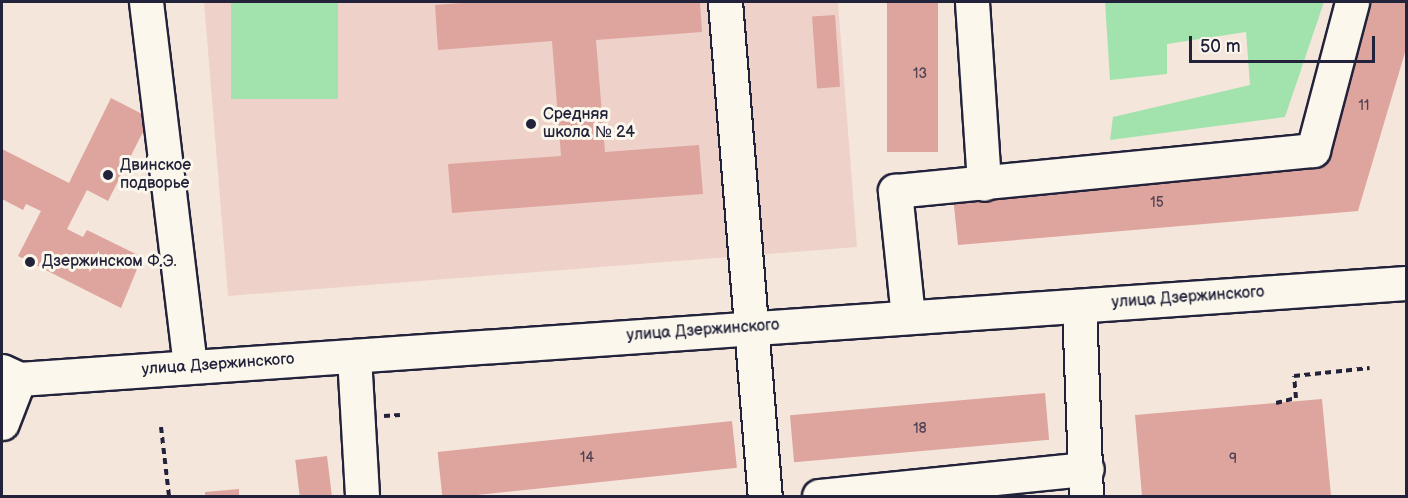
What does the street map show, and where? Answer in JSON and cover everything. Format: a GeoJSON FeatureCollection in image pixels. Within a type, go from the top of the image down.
{"type":"FeatureCollection","features":[{"type":"Feature","properties":{"kind":"street"},"geometry":{"type":"LineString","coordinates":[[146,2],[190,366]]}},
{"type":"Feature","properties":{"kind":"street"},"geometry":{"type":"LineString","coordinates":[[725,2],[754,328],[765,496]]}},
{"type":"Feature","properties":{"kind":"street"},"geometry":{"type":"LineString","coordinates":[[972,2],[984,184]]}},
{"type":"Feature","properties":{"kind":"street"},"geometry":{"type":"LineString","coordinates":[[908,317],[895,191],[1313,150],[1352,2]]}},
{"type":"Feature","properties":{"kind":"street","name":"улица Дзержинского"},"geometry":{"type":"LineString","coordinates":[[10,375],[354,356],[1407,283]]}},
{"type":"Feature","properties":{"kind":"street"},"geometry":{"type":"LineString","coordinates":[[819,496],[1087,483],[1079,306]]}},
{"type":"Feature","properties":{"kind":"street"},"geometry":{"type":"LineString","coordinates":[[354,356],[362,496]]}},
{"type":"Feature","properties":{"kind":"street"},"geometry":{"type":"LineString","coordinates":[[2,423],[10,375]]}},
{"type":"Feature","properties":{"kind":"path"},"geometry":{"type":"LineString","coordinates":[[1276,403],[1296,398],[1294,375],[1370,368]]}},
{"type":"Feature","properties":{"kind":"path"},"geometry":{"type":"LineString","coordinates":[[161,427],[169,496]]}},
{"type":"Feature","properties":{"kind":"shaded area","name":"Средняя школа № 24"},"geometry":{"type":"Polygon","coordinates":[[[204,2],[838,2],[857,247],[228,296],[204,2]]]}},
{"type":"Feature","properties":{"kind":"green space"},"geometry":{"type":"Polygon","coordinates":[[[231,2],[338,2],[338,99],[231,99],[231,2]]]}},
{"type":"Feature","properties":{"kind":"green space"},"geometry":{"type":"Polygon","coordinates":[[[1105,2],[1324,2],[1285,117],[1110,140],[1113,117],[1250,85],[1246,32],[1167,44],[1167,74],[1110,80],[1105,2]]]}},
{"type":"Feature","properties":{"kind":"building"},"geometry":{"type":"Polygon","coordinates":[[[475,2],[700,2],[702,32],[596,40],[605,152],[699,145],[703,194],[452,213],[448,164],[561,156],[552,41],[438,50],[435,5],[475,2]]]}},
{"type":"Feature","properties":{"kind":"building"},"geometry":{"type":"Polygon","coordinates":[[[887,2],[938,2],[938,152],[887,152],[887,2]]]}},
{"type":"Feature","properties":{"kind":"building"},"geometry":{"type":"Polygon","coordinates":[[[1365,2],[1406,2],[1406,49],[1358,211],[958,245],[953,196],[1321,163],[1365,2]]]}},
{"type":"Feature","properties":{"kind":"building"},"geometry":{"type":"Polygon","coordinates":[[[835,15],[840,87],[817,88],[812,17],[835,15]]]}},
{"type":"Feature","properties":{"kind":"building"},"geometry":{"type":"Polygon","coordinates":[[[111,98],[150,118],[108,201],[87,190],[67,229],[83,237],[87,230],[142,257],[121,308],[18,256],[41,211],[26,204],[23,210],[2,199],[2,149],[69,183],[111,98]]]}},
{"type":"Feature","properties":{"kind":"building"},"geometry":{"type":"Polygon","coordinates":[[[1045,393],[1049,440],[794,462],[790,415],[1045,393]]]}},
{"type":"Feature","properties":{"kind":"building"},"geometry":{"type":"Polygon","coordinates":[[[1322,399],[1331,496],[1142,496],[1135,415],[1322,399]]]}},
{"type":"Feature","properties":{"kind":"building"},"geometry":{"type":"Polygon","coordinates":[[[732,421],[737,468],[468,496],[442,496],[438,452],[732,421]]]}},
{"type":"Feature","properties":{"kind":"building"},"geometry":{"type":"Polygon","coordinates":[[[327,456],[332,496],[300,496],[295,460],[327,456]]]}},
{"type":"Feature","properties":{"kind":"building"},"geometry":{"type":"Polygon","coordinates":[[[239,489],[239,496],[205,496],[205,492],[239,489]]]}},
{"type":"Feature","properties":{"kind":"place","name":"Средняя школа № 24"},"geometry":{"type":"Point","coordinates":[531,124]}},
{"type":"Feature","properties":{"kind":"place","name":"Двинское подворье"},"geometry":{"type":"Point","coordinates":[108,175]}},
{"type":"Feature","properties":{"kind":"place","name":"Дзержинском Ф.Э."},"geometry":{"type":"Point","coordinates":[30,262]}}]}
